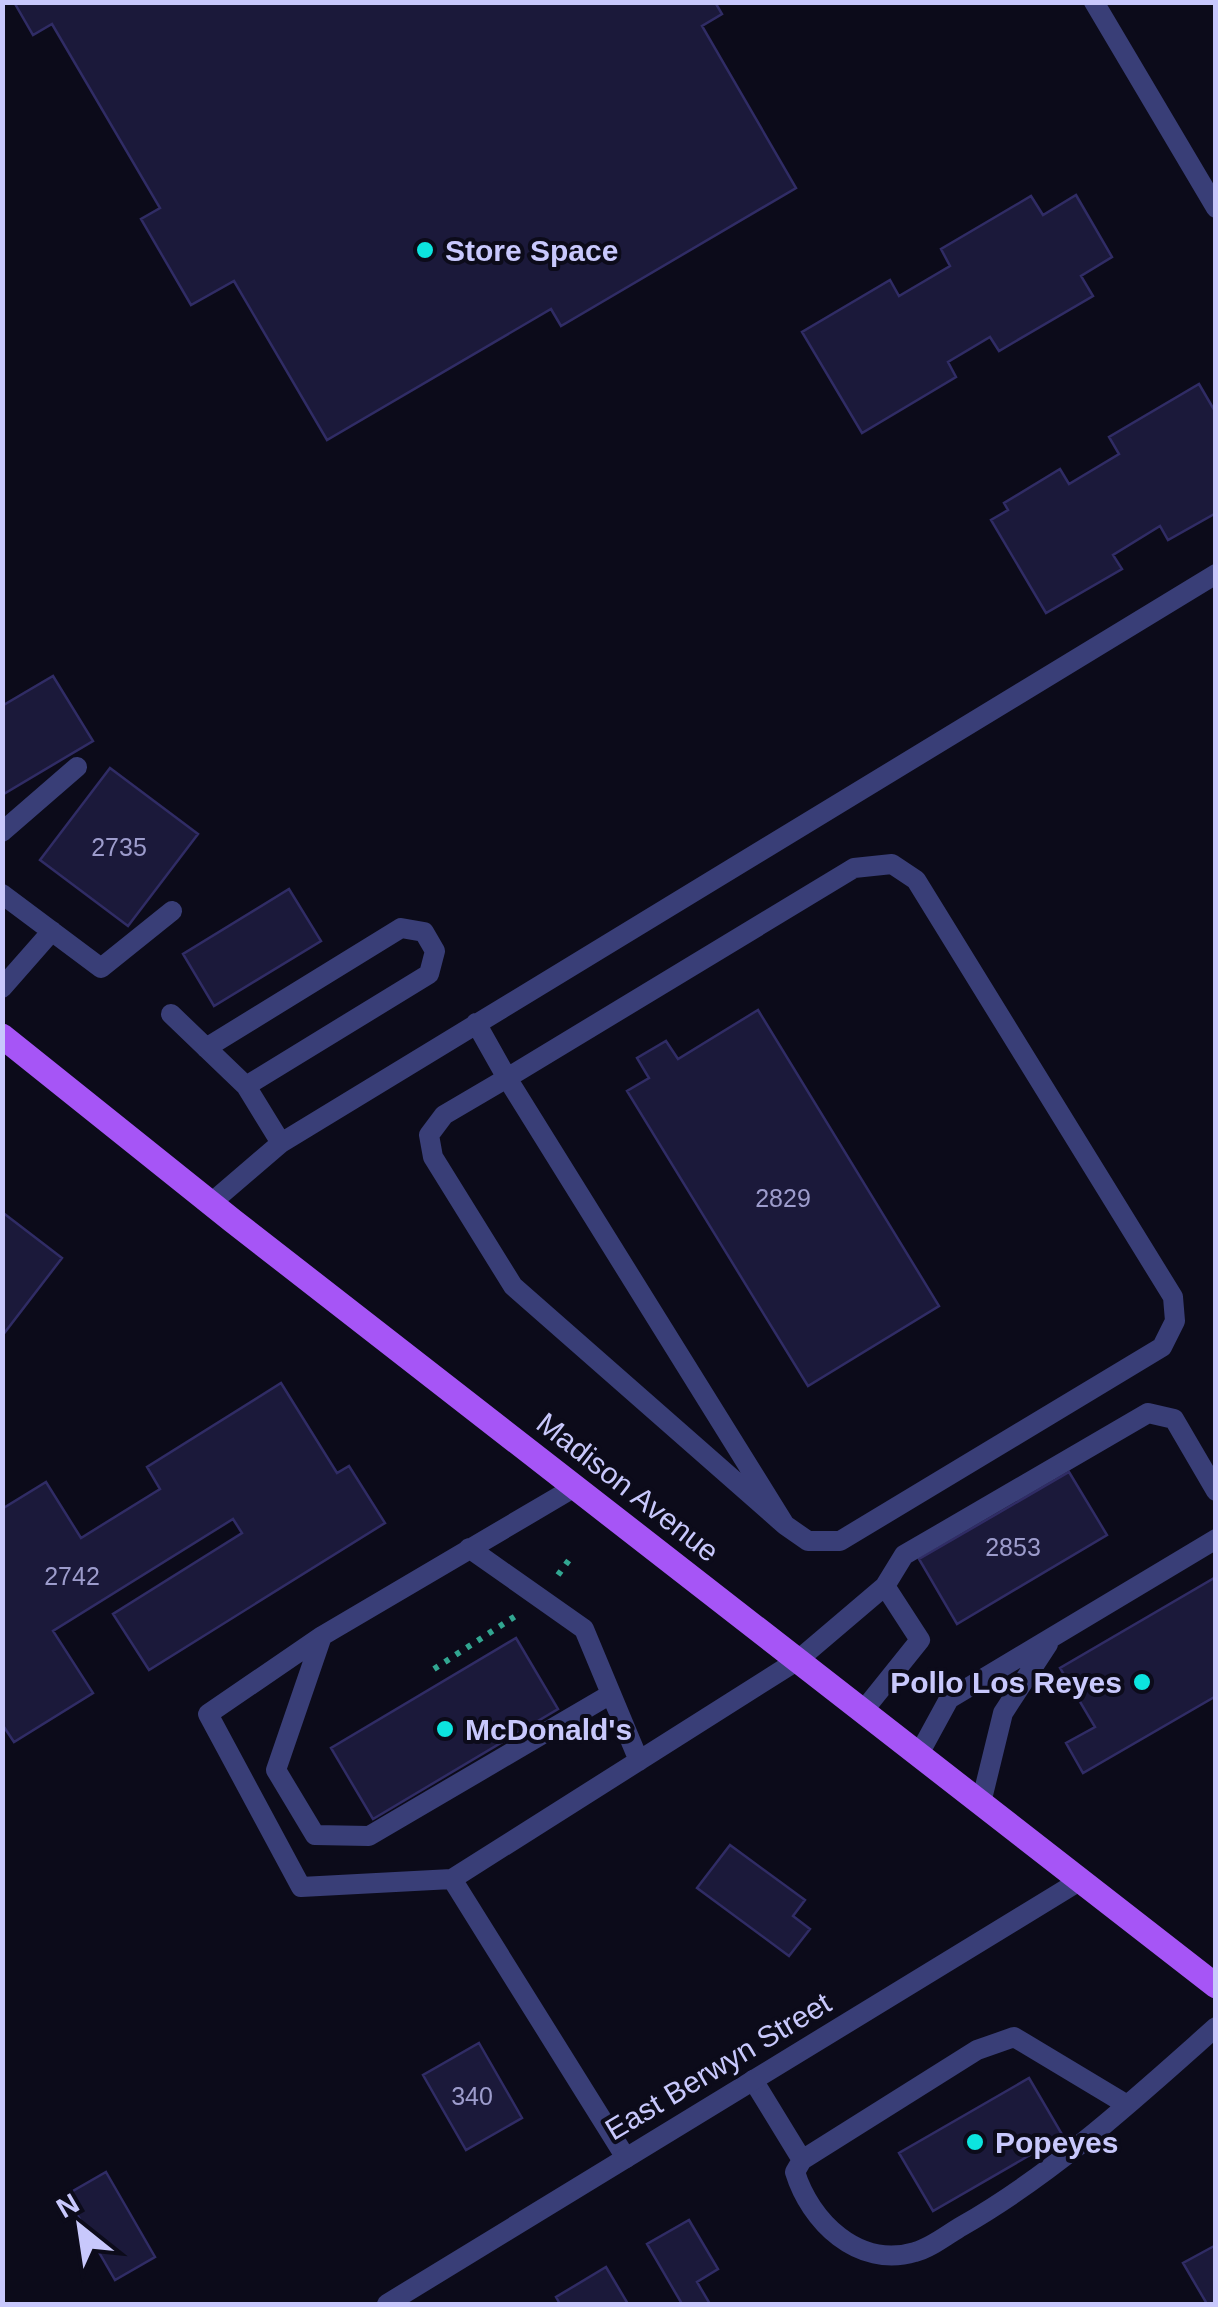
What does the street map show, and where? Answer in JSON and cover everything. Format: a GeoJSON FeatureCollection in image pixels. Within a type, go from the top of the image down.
{"type":"FeatureCollection","features":[{"type":"Feature","properties":{"kind":"main road","name":"Madison Avenue"},"geometry":{"type":"LineString","coordinates":[[2,1036],[210,1204],[1216,1986]]}},
{"type":"Feature","properties":{"kind":"street"},"geometry":{"type":"LineString","coordinates":[[1094,2],[1216,208]]}},
{"type":"Feature","properties":{"kind":"street"},"geometry":{"type":"LineString","coordinates":[[210,1204],[281,1143],[1216,574]]}},
{"type":"Feature","properties":{"kind":"street"},"geometry":{"type":"LineString","coordinates":[[2,832],[77,767]]}},
{"type":"Feature","properties":{"kind":"street"},"geometry":{"type":"LineString","coordinates":[[892,864],[916,880],[1173,1297],[1175,1321],[1162,1346],[840,1541],[808,1541],[512,1286],[433,1157],[429,1135],[444,1115],[507,1078],[854,868],[892,864]]}},
{"type":"Feature","properties":{"kind":"street"},"geometry":{"type":"LineString","coordinates":[[2,894],[101,968],[172,912]]}},
{"type":"Feature","properties":{"kind":"street"},"geometry":{"type":"LineString","coordinates":[[206,1048],[401,928],[424,932],[435,951],[429,974],[246,1086]]}},
{"type":"Feature","properties":{"kind":"street"},"geometry":{"type":"LineString","coordinates":[[2,988],[52,932]]}},
{"type":"Feature","properties":{"kind":"street"},"geometry":{"type":"LineString","coordinates":[[171,1014],[246,1086],[281,1143]]}},
{"type":"Feature","properties":{"kind":"street"},"geometry":{"type":"LineString","coordinates":[[476,1023],[785,1525]]}},
{"type":"Feature","properties":{"kind":"street"},"geometry":{"type":"LineString","coordinates":[[575,1487],[322,1636],[208,1714],[301,1886],[452,1879],[798,1660],[884,1586],[904,1556],[1148,1412],[1174,1419],[1216,1491]]}},
{"type":"Feature","properties":{"kind":"street"},"geometry":{"type":"LineString","coordinates":[[918,1754],[949,1699],[1216,1539]]}},
{"type":"Feature","properties":{"kind":"street"},"geometry":{"type":"LineString","coordinates":[[469,1548],[584,1629],[639,1761]]}},
{"type":"Feature","properties":{"kind":"street"},"geometry":{"type":"LineString","coordinates":[[863,1711],[920,1640],[884,1586]]}},
{"type":"Feature","properties":{"kind":"street"},"geometry":{"type":"LineString","coordinates":[[981,1802],[1003,1713],[1055,1634]]}},
{"type":"Feature","properties":{"kind":"street"},"geometry":{"type":"LineString","coordinates":[[322,1636],[276,1770],[315,1835],[369,1836],[611,1694]]}},
{"type":"Feature","properties":{"kind":"street"},"geometry":{"type":"LineString","coordinates":[[452,1879],[626,2158]]}},
{"type":"Feature","properties":{"kind":"street","name":"East Berwyn Street"},"geometry":{"type":"LineString","coordinates":[[387,2304],[1081,1880]]}},
{"type":"Feature","properties":{"kind":"street"},"geometry":{"type":"LineString","coordinates":[[1124,2103],[1014,2036],[977,2050],[802,2160],[794,2172],[802,2198],[836,2238],[878,2254],[915,2252],[1005,2201],[1082,2146],[1124,2103],[1216,2026]]}},
{"type":"Feature","properties":{"kind":"street"},"geometry":{"type":"LineString","coordinates":[[753,2080],[802,2160]]}},
{"type":"Feature","properties":{"kind":"path"},"geometry":{"type":"LineString","coordinates":[[434,1669],[541,1599],[569,1560]]}},
{"type":"Feature","properties":{"kind":"building","name":"Store Space"},"geometry":{"type":"Polygon","coordinates":[[[14,2],[715,2],[722,14],[702,26],[796,188],[561,326],[551,309],[327,440],[234,281],[191,305],[141,219],[160,208],[52,24],[33,35],[14,2]]]}},
{"type":"Feature","properties":{"kind":"building"},"geometry":{"type":"Polygon","coordinates":[[[1076,195],[1112,257],[1081,276],[1093,296],[999,351],[990,337],[948,362],[956,377],[862,433],[802,332],[890,280],[899,296],[950,266],[941,249],[1031,196],[1043,215],[1076,195]]]}},
{"type":"Feature","properties":{"kind":"building"},"geometry":{"type":"Polygon","coordinates":[[[1199,384],[1216,413],[1216,513],[1168,540],[1160,526],[1113,555],[1122,569],[1046,613],[991,520],[1008,510],[1004,503],[1060,469],[1069,484],[1119,454],[1109,437],[1199,384]]]}},
{"type":"Feature","properties":{"kind":"building"},"geometry":{"type":"Polygon","coordinates":[[[53,676],[93,741],[2,795],[2,706],[53,676]]]}},
{"type":"Feature","properties":{"kind":"building"},"geometry":{"type":"Polygon","coordinates":[[[110,768],[198,834],[128,926],[40,860],[110,768]]]}},
{"type":"Feature","properties":{"kind":"building"},"geometry":{"type":"Polygon","coordinates":[[[289,889],[321,941],[214,1006],[183,954],[289,889]]]}},
{"type":"Feature","properties":{"kind":"building"},"geometry":{"type":"Polygon","coordinates":[[[758,1010],[939,1306],[808,1386],[627,1091],[649,1078],[637,1058],[666,1041],[678,1059],[758,1010]]]}},
{"type":"Feature","properties":{"kind":"building"},"geometry":{"type":"Polygon","coordinates":[[[2,1212],[62,1258],[2,1336],[2,1212]]]}},
{"type":"Feature","properties":{"kind":"building"},"geometry":{"type":"Polygon","coordinates":[[[281,1383],[337,1473],[349,1466],[385,1523],[149,1670],[113,1614],[242,1533],[233,1519],[53,1631],[93,1693],[14,1742],[2,1724],[2,1509],[46,1482],[81,1538],[160,1489],[147,1467],[281,1383]]]}},
{"type":"Feature","properties":{"kind":"building"},"geometry":{"type":"Polygon","coordinates":[[[1069,1472],[1107,1535],[957,1624],[919,1559],[1069,1472]]]}},
{"type":"Feature","properties":{"kind":"building","name":"Pollo Los Reyes"},"geometry":{"type":"Polygon","coordinates":[[[1216,1577],[1216,1696],[1083,1773],[1066,1743],[1095,1727],[1060,1668],[1216,1577]]]}},
{"type":"Feature","properties":{"kind":"building","name":"McDonald's"},"geometry":{"type":"Polygon","coordinates":[[[516,1638],[558,1709],[373,1819],[331,1748],[516,1638]]]}},
{"type":"Feature","properties":{"kind":"building"},"geometry":{"type":"Polygon","coordinates":[[[730,1845],[805,1900],[793,1916],[810,1929],[789,1956],[697,1888],[730,1845]]]}},
{"type":"Feature","properties":{"kind":"building"},"geometry":{"type":"Polygon","coordinates":[[[479,2043],[522,2118],[466,2150],[423,2075],[479,2043]]]}},
{"type":"Feature","properties":{"kind":"building"},"geometry":{"type":"Polygon","coordinates":[[[1029,2078],[1063,2136],[933,2211],[899,2153],[1029,2078]]]}},
{"type":"Feature","properties":{"kind":"building"},"geometry":{"type":"Polygon","coordinates":[[[106,2172],[155,2257],[115,2280],[66,2195],[106,2172]]]}},
{"type":"Feature","properties":{"kind":"building"},"geometry":{"type":"Polygon","coordinates":[[[689,2220],[718,2269],[697,2282],[710,2304],[682,2304],[647,2244],[689,2220]]]}},
{"type":"Feature","properties":{"kind":"building"},"geometry":{"type":"Polygon","coordinates":[[[1216,2245],[1216,2304],[1207,2304],[1183,2263],[1216,2245]]]}},
{"type":"Feature","properties":{"kind":"building"},"geometry":{"type":"Polygon","coordinates":[[[606,2267],[628,2304],[560,2304],[556,2297],[606,2267]]]}},
{"type":"Feature","properties":{"kind":"place","name":"Store Space"},"geometry":{"type":"Point","coordinates":[425,250]}},
{"type":"Feature","properties":{"kind":"place","name":"Pollo Los Reyes"},"geometry":{"type":"Point","coordinates":[1142,1682]}},
{"type":"Feature","properties":{"kind":"place","name":"McDonald's"},"geometry":{"type":"Point","coordinates":[445,1729]}},
{"type":"Feature","properties":{"kind":"place","name":"Popeyes"},"geometry":{"type":"Point","coordinates":[975,2142]}}]}
